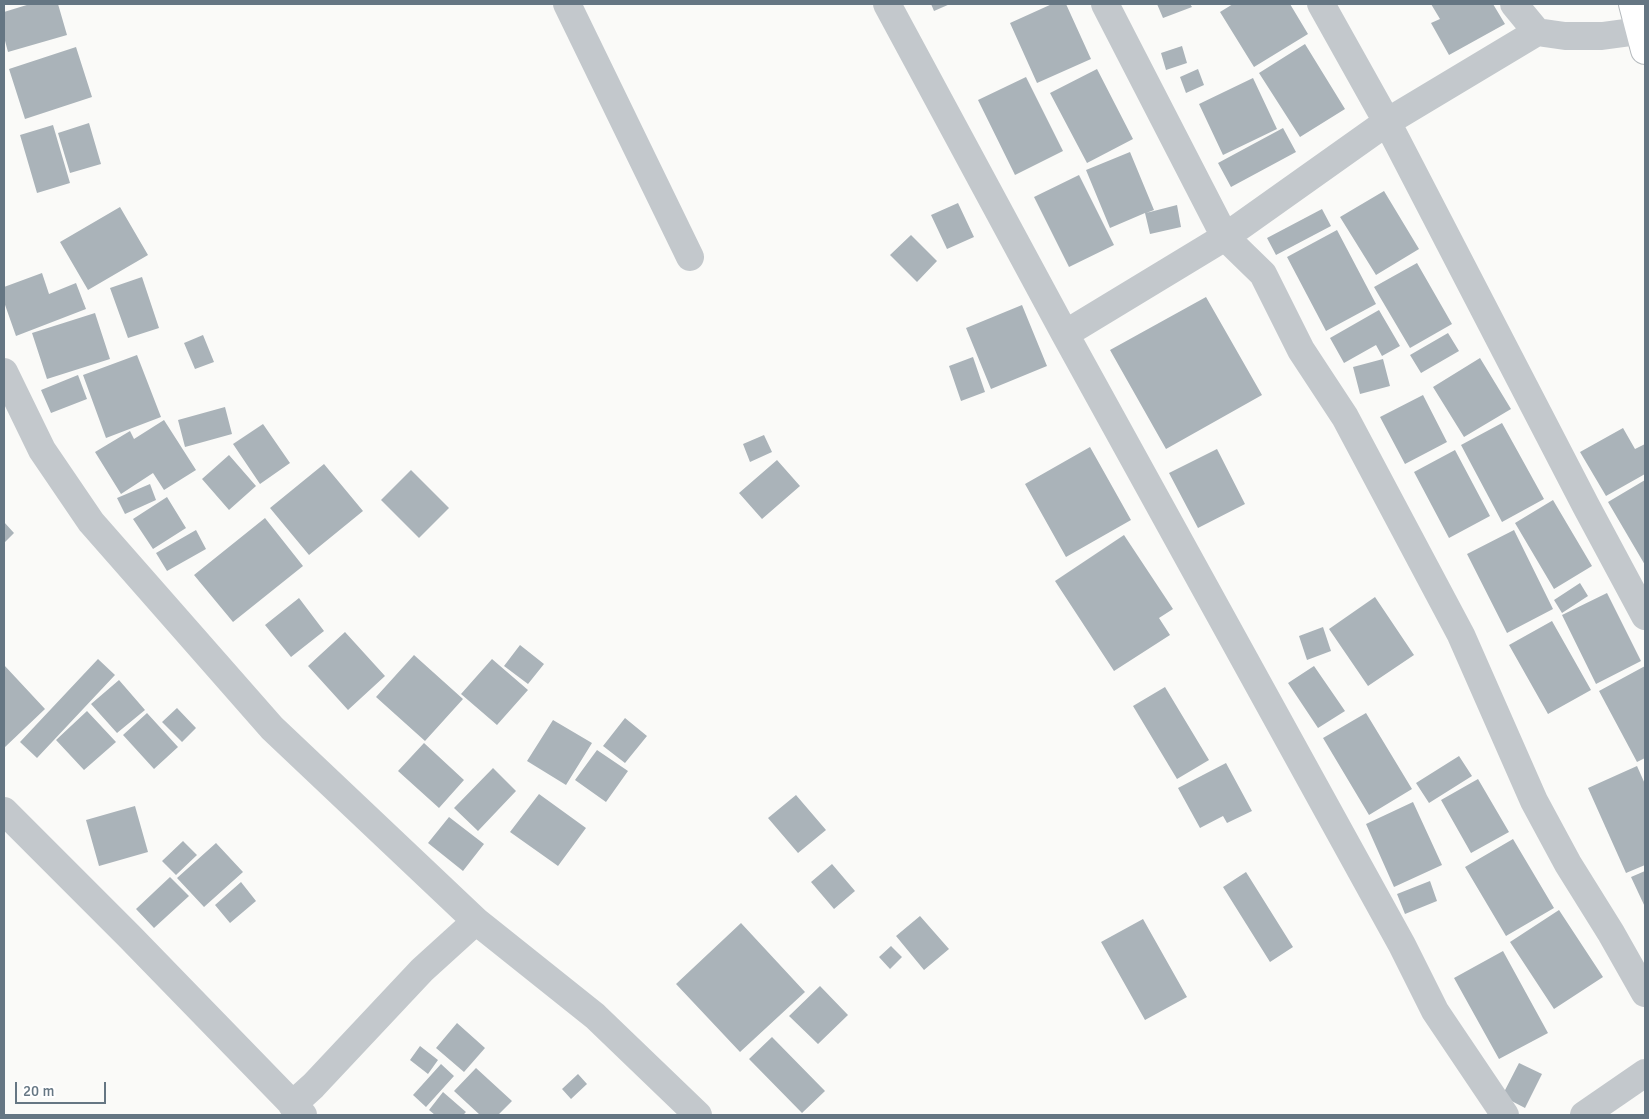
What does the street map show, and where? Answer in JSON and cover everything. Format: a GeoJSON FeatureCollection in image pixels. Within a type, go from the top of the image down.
{"type":"FeatureCollection","features":[{"type":"Feature","properties":{"kind":"highway"},"geometry":{"type":"LineString","coordinates":[[1633,4],[1642,40]]}},
{"type":"Feature","properties":{"kind":"street"},"geometry":{"type":"LineString","coordinates":[[567,4],[690,258]]}},
{"type":"Feature","properties":{"kind":"street"},"geometry":{"type":"LineString","coordinates":[[887,4],[1065,334],[1402,945],[1435,1011],[1505,1115]]}},
{"type":"Feature","properties":{"kind":"street"},"geometry":{"type":"LineString","coordinates":[[1105,4],[1225,237],[1263,274],[1301,350],[1345,417],[1461,635],[1534,801],[1568,864],[1611,933],[1645,993]]}},
{"type":"Feature","properties":{"kind":"street"},"geometry":{"type":"LineString","coordinates":[[1321,4],[1387,122],[1645,616]]}},
{"type":"Feature","properties":{"kind":"street"},"geometry":{"type":"LineString","coordinates":[[1514,4],[1537,32]]}},
{"type":"Feature","properties":{"kind":"street"},"geometry":{"type":"LineString","coordinates":[[1065,334],[1225,237],[1387,122],[1537,32],[1565,36],[1602,36],[1642,40]]}},
{"type":"Feature","properties":{"kind":"street"},"geometry":{"type":"LineString","coordinates":[[4,372],[42,450],[91,522],[272,728],[476,921],[595,1016],[698,1115]]}},
{"type":"Feature","properties":{"kind":"street"},"geometry":{"type":"LineString","coordinates":[[4,811],[130,937],[297,1110],[313,1086],[422,970],[476,921]]}},
{"type":"Feature","properties":{"kind":"street"},"geometry":{"type":"LineString","coordinates":[[1584,1115],[1645,1073]]}},
{"type":"Feature","properties":{"kind":"building"},"geometry":{"type":"Polygon","coordinates":[[[30,4],[58,4],[67,35],[8,52],[4,37],[4,12],[30,4]]]}},
{"type":"Feature","properties":{"kind":"building"},"geometry":{"type":"Polygon","coordinates":[[[931,4],[950,4],[934,11],[931,4]]]}},
{"type":"Feature","properties":{"kind":"building"},"geometry":{"type":"Polygon","coordinates":[[[1052,4],[1066,4],[1091,59],[1037,83],[1010,23],[1052,4]]]}},
{"type":"Feature","properties":{"kind":"building"},"geometry":{"type":"Polygon","coordinates":[[[1157,4],[1190,4],[1192,7],[1163,18],[1157,4]]]}},
{"type":"Feature","properties":{"kind":"building"},"geometry":{"type":"Polygon","coordinates":[[[1233,4],[1290,4],[1308,34],[1254,67],[1220,12],[1233,4]]]}},
{"type":"Feature","properties":{"kind":"building"},"geometry":{"type":"Polygon","coordinates":[[[1431,4],[1493,4],[1505,24],[1449,55],[1431,23],[1440,19],[1431,4]]]}},
{"type":"Feature","properties":{"kind":"building"},"geometry":{"type":"Polygon","coordinates":[[[1305,44],[1345,109],[1300,137],[1259,73],[1305,44]]]}},
{"type":"Feature","properties":{"kind":"building"},"geometry":{"type":"Polygon","coordinates":[[[1182,46],[1187,63],[1166,70],[1161,53],[1182,46]]]}},
{"type":"Feature","properties":{"kind":"building"},"geometry":{"type":"Polygon","coordinates":[[[76,47],[92,97],[25,119],[9,69],[76,47]]]}},
{"type":"Feature","properties":{"kind":"building"},"geometry":{"type":"Polygon","coordinates":[[[1097,69],[1133,139],[1087,163],[1050,93],[1097,69]]]}},
{"type":"Feature","properties":{"kind":"building"},"geometry":{"type":"Polygon","coordinates":[[[1198,69],[1204,85],[1186,93],[1180,77],[1198,69]]]}},
{"type":"Feature","properties":{"kind":"building"},"geometry":{"type":"Polygon","coordinates":[[[1026,77],[1063,151],[1015,175],[978,100],[1026,77]]]}},
{"type":"Feature","properties":{"kind":"building"},"geometry":{"type":"Polygon","coordinates":[[[1253,78],[1277,129],[1223,155],[1199,104],[1253,78]]]}},
{"type":"Feature","properties":{"kind":"building"},"geometry":{"type":"Polygon","coordinates":[[[89,123],[101,164],[70,173],[58,133],[89,123]]]}},
{"type":"Feature","properties":{"kind":"building"},"geometry":{"type":"Polygon","coordinates":[[[53,125],[70,183],[37,193],[20,135],[53,125]]]}},
{"type":"Feature","properties":{"kind":"building"},"geometry":{"type":"Polygon","coordinates":[[[1283,128],[1296,152],[1231,187],[1218,163],[1283,128]]]}},
{"type":"Feature","properties":{"kind":"building"},"geometry":{"type":"Polygon","coordinates":[[[1130,152],[1154,210],[1146,213],[1177,205],[1181,227],[1150,234],[1145,213],[1110,228],[1086,170],[1130,152]]]}},
{"type":"Feature","properties":{"kind":"building"},"geometry":{"type":"Polygon","coordinates":[[[1079,175],[1114,245],[1069,267],[1034,197],[1079,175]]]}},
{"type":"Feature","properties":{"kind":"building"},"geometry":{"type":"Polygon","coordinates":[[[1384,191],[1419,249],[1376,275],[1340,217],[1384,191]]]}},
{"type":"Feature","properties":{"kind":"building"},"geometry":{"type":"Polygon","coordinates":[[[958,203],[974,237],[947,249],[931,215],[958,203]]]}},
{"type":"Feature","properties":{"kind":"building"},"geometry":{"type":"Polygon","coordinates":[[[120,207],[148,255],[88,290],[60,242],[120,207]]]}},
{"type":"Feature","properties":{"kind":"building"},"geometry":{"type":"Polygon","coordinates":[[[1322,209],[1331,226],[1276,255],[1267,238],[1322,209]]]}},
{"type":"Feature","properties":{"kind":"building"},"geometry":{"type":"Polygon","coordinates":[[[1337,230],[1376,304],[1326,331],[1287,257],[1337,230]]]}},
{"type":"Feature","properties":{"kind":"building"},"geometry":{"type":"Polygon","coordinates":[[[911,235],[937,261],[917,282],[890,255],[911,235]]]}},
{"type":"Feature","properties":{"kind":"building"},"geometry":{"type":"Polygon","coordinates":[[[1417,263],[1452,324],[1410,348],[1374,287],[1417,263]]]}},
{"type":"Feature","properties":{"kind":"building"},"geometry":{"type":"Polygon","coordinates":[[[42,273],[49,294],[76,283],[86,309],[16,336],[4,302],[4,287],[42,273]]]}},
{"type":"Feature","properties":{"kind":"building"},"geometry":{"type":"Polygon","coordinates":[[[142,277],[159,328],[128,338],[110,288],[142,277]]]}},
{"type":"Feature","properties":{"kind":"building"},"geometry":{"type":"Polygon","coordinates":[[[1206,297],[1262,395],[1166,449],[1110,350],[1206,297]]]}},
{"type":"Feature","properties":{"kind":"building"},"geometry":{"type":"Polygon","coordinates":[[[1022,305],[1047,366],[991,389],[966,328],[1022,305]]]}},
{"type":"Feature","properties":{"kind":"building"},"geometry":{"type":"Polygon","coordinates":[[[1379,310],[1400,346],[1382,356],[1376,345],[1344,363],[1330,338],[1379,310]]]}},
{"type":"Feature","properties":{"kind":"building"},"geometry":{"type":"Polygon","coordinates":[[[95,313],[110,359],[47,379],[32,333],[95,313]]]}},
{"type":"Feature","properties":{"kind":"building"},"geometry":{"type":"Polygon","coordinates":[[[1448,333],[1459,351],[1421,373],[1410,355],[1448,333]]]}},
{"type":"Feature","properties":{"kind":"building"},"geometry":{"type":"Polygon","coordinates":[[[203,335],[214,362],[195,369],[184,343],[203,335]]]}},
{"type":"Feature","properties":{"kind":"building"},"geometry":{"type":"Polygon","coordinates":[[[137,355],[161,417],[106,438],[83,375],[137,355]]]}},
{"type":"Feature","properties":{"kind":"building"},"geometry":{"type":"Polygon","coordinates":[[[973,357],[985,392],[961,401],[949,366],[973,357]]]}},
{"type":"Feature","properties":{"kind":"building"},"geometry":{"type":"Polygon","coordinates":[[[1480,358],[1511,409],[1464,437],[1433,387],[1480,358]]]}},
{"type":"Feature","properties":{"kind":"building"},"geometry":{"type":"Polygon","coordinates":[[[1383,359],[1390,386],[1360,394],[1353,367],[1383,359]]]}},
{"type":"Feature","properties":{"kind":"building"},"geometry":{"type":"Polygon","coordinates":[[[78,375],[87,399],[51,413],[41,390],[78,375]]]}},
{"type":"Feature","properties":{"kind":"building"},"geometry":{"type":"Polygon","coordinates":[[[1423,395],[1447,442],[1405,464],[1380,417],[1423,395]]]}},
{"type":"Feature","properties":{"kind":"building"},"geometry":{"type":"Polygon","coordinates":[[[225,407],[232,434],[185,447],[178,420],[225,407]]]}},
{"type":"Feature","properties":{"kind":"building"},"geometry":{"type":"Polygon","coordinates":[[[164,420],[196,470],[164,490],[153,473],[121,494],[95,452],[130,431],[134,439],[164,420]]]}},
{"type":"Feature","properties":{"kind":"building"},"geometry":{"type":"Polygon","coordinates":[[[1502,423],[1544,499],[1502,522],[1461,445],[1502,423]]]}},
{"type":"Feature","properties":{"kind":"building"},"geometry":{"type":"Polygon","coordinates":[[[263,424],[290,463],[260,484],[233,444],[263,424]]]}},
{"type":"Feature","properties":{"kind":"building"},"geometry":{"type":"Polygon","coordinates":[[[1623,428],[1635,449],[1645,444],[1645,474],[1606,496],[1580,452],[1623,428]]]}},
{"type":"Feature","properties":{"kind":"building"},"geometry":{"type":"Polygon","coordinates":[[[764,435],[772,452],[750,462],[743,444],[764,435]]]}},
{"type":"Feature","properties":{"kind":"building"},"geometry":{"type":"Polygon","coordinates":[[[1090,447],[1131,520],[1066,557],[1025,484],[1090,447]]]}},
{"type":"Feature","properties":{"kind":"building"},"geometry":{"type":"Polygon","coordinates":[[[1217,449],[1245,504],[1198,528],[1169,473],[1217,449]]]}},
{"type":"Feature","properties":{"kind":"building"},"geometry":{"type":"Polygon","coordinates":[[[1455,450],[1490,516],[1449,538],[1414,472],[1455,450]]]}},
{"type":"Feature","properties":{"kind":"building"},"geometry":{"type":"Polygon","coordinates":[[[229,455],[256,486],[229,510],[202,479],[229,455]]]}},
{"type":"Feature","properties":{"kind":"building"},"geometry":{"type":"Polygon","coordinates":[[[777,460],[800,486],[762,519],[739,493],[777,460]]]}},
{"type":"Feature","properties":{"kind":"building"},"geometry":{"type":"Polygon","coordinates":[[[324,464],[363,511],[309,555],[270,508],[324,464]]]}},
{"type":"Feature","properties":{"kind":"building"},"geometry":{"type":"Polygon","coordinates":[[[411,470],[449,508],[419,538],[381,500],[411,470]]]}},
{"type":"Feature","properties":{"kind":"building"},"geometry":{"type":"Polygon","coordinates":[[[1645,480],[1645,565],[1608,502],[1645,480]]]}},
{"type":"Feature","properties":{"kind":"building"},"geometry":{"type":"Polygon","coordinates":[[[150,484],[156,500],[125,514],[117,498],[150,484]]]}},
{"type":"Feature","properties":{"kind":"building"},"geometry":{"type":"Polygon","coordinates":[[[167,497],[186,528],[153,549],[133,519],[167,497]]]}},
{"type":"Feature","properties":{"kind":"building"},"geometry":{"type":"Polygon","coordinates":[[[1553,500],[1592,566],[1554,589],[1515,523],[1553,500]]]}},
{"type":"Feature","properties":{"kind":"building"},"geometry":{"type":"Polygon","coordinates":[[[265,518],[303,566],[233,622],[194,575],[265,518]]]}},
{"type":"Feature","properties":{"kind":"building"},"geometry":{"type":"Polygon","coordinates":[[[4,522],[14,533],[4,543],[4,522]]]}},
{"type":"Feature","properties":{"kind":"building"},"geometry":{"type":"Polygon","coordinates":[[[196,530],[206,549],[167,571],[156,553],[196,530]]]}},
{"type":"Feature","properties":{"kind":"building"},"geometry":{"type":"Polygon","coordinates":[[[1514,530],[1553,609],[1507,633],[1467,554],[1514,530]]]}},
{"type":"Feature","properties":{"kind":"building"},"geometry":{"type":"Polygon","coordinates":[[[1124,535],[1173,609],[1159,618],[1170,635],[1114,671],[1055,581],[1124,535]]]}},
{"type":"Feature","properties":{"kind":"building"},"geometry":{"type":"Polygon","coordinates":[[[1580,583],[1588,596],[1562,613],[1554,600],[1580,583]]]}},
{"type":"Feature","properties":{"kind":"building"},"geometry":{"type":"Polygon","coordinates":[[[1607,593],[1641,661],[1596,684],[1562,615],[1607,593]]]}},
{"type":"Feature","properties":{"kind":"building"},"geometry":{"type":"Polygon","coordinates":[[[1375,597],[1414,655],[1368,686],[1329,629],[1375,597]]]}},
{"type":"Feature","properties":{"kind":"building"},"geometry":{"type":"Polygon","coordinates":[[[299,598],[324,631],[291,657],[265,625],[299,598]]]}},
{"type":"Feature","properties":{"kind":"building"},"geometry":{"type":"Polygon","coordinates":[[[1552,621],[1591,690],[1548,714],[1509,645],[1552,621]]]}},
{"type":"Feature","properties":{"kind":"building"},"geometry":{"type":"Polygon","coordinates":[[[1323,627],[1331,651],[1307,660],[1299,636],[1323,627]]]}},
{"type":"Feature","properties":{"kind":"building"},"geometry":{"type":"Polygon","coordinates":[[[345,632],[385,676],[348,710],[308,666],[345,632]]]}},
{"type":"Feature","properties":{"kind":"building"},"geometry":{"type":"Polygon","coordinates":[[[520,645],[544,664],[528,684],[504,666],[520,645]]]}},
{"type":"Feature","properties":{"kind":"building"},"geometry":{"type":"Polygon","coordinates":[[[414,655],[463,699],[425,741],[376,697],[414,655]]]}},
{"type":"Feature","properties":{"kind":"building"},"geometry":{"type":"Polygon","coordinates":[[[98,659],[115,675],[37,758],[20,742],[98,659]]]}},
{"type":"Feature","properties":{"kind":"building"},"geometry":{"type":"Polygon","coordinates":[[[492,659],[528,690],[497,725],[461,694],[492,659]]]}},
{"type":"Feature","properties":{"kind":"building"},"geometry":{"type":"Polygon","coordinates":[[[4,665],[45,709],[4,748],[4,665]]]}},
{"type":"Feature","properties":{"kind":"building"},"geometry":{"type":"Polygon","coordinates":[[[1314,666],[1345,711],[1318,728],[1288,683],[1314,666]]]}},
{"type":"Feature","properties":{"kind":"building"},"geometry":{"type":"Polygon","coordinates":[[[1645,666],[1645,758],[1637,762],[1599,691],[1645,666]]]}},
{"type":"Feature","properties":{"kind":"building"},"geometry":{"type":"Polygon","coordinates":[[[119,680],[145,710],[117,733],[91,704],[119,680]]]}},
{"type":"Feature","properties":{"kind":"building"},"geometry":{"type":"Polygon","coordinates":[[[1165,687],[1209,760],[1177,779],[1133,706],[1165,687]]]}},
{"type":"Feature","properties":{"kind":"building"},"geometry":{"type":"Polygon","coordinates":[[[177,708],[196,728],[182,742],[162,722],[177,708]]]}},
{"type":"Feature","properties":{"kind":"building"},"geometry":{"type":"Polygon","coordinates":[[[87,711],[116,742],[84,770],[56,740],[87,711]]]}},
{"type":"Feature","properties":{"kind":"building"},"geometry":{"type":"Polygon","coordinates":[[[147,713],[178,747],[154,769],[123,735],[147,713]]]}},
{"type":"Feature","properties":{"kind":"building"},"geometry":{"type":"Polygon","coordinates":[[[1366,713],[1412,789],[1369,815],[1323,738],[1366,713]]]}},
{"type":"Feature","properties":{"kind":"building"},"geometry":{"type":"Polygon","coordinates":[[[625,718],[647,736],[625,763],[603,746],[625,718]]]}},
{"type":"Feature","properties":{"kind":"building"},"geometry":{"type":"Polygon","coordinates":[[[553,720],[592,743],[566,785],[527,761],[553,720]]]}},
{"type":"Feature","properties":{"kind":"building"},"geometry":{"type":"Polygon","coordinates":[[[424,743],[464,780],[439,808],[398,771],[424,743]]]}},
{"type":"Feature","properties":{"kind":"building"},"geometry":{"type":"Polygon","coordinates":[[[597,750],[628,771],[606,802],[575,780],[597,750]]]}},
{"type":"Feature","properties":{"kind":"building"},"geometry":{"type":"Polygon","coordinates":[[[1459,756],[1472,776],[1429,803],[1416,783],[1459,756]]]}},
{"type":"Feature","properties":{"kind":"building"},"geometry":{"type":"Polygon","coordinates":[[[1226,763],[1252,811],[1227,823],[1223,816],[1200,828],[1178,788],[1226,763]]]}},
{"type":"Feature","properties":{"kind":"building"},"geometry":{"type":"Polygon","coordinates":[[[1637,766],[1645,784],[1645,865],[1626,873],[1588,788],[1637,766]]]}},
{"type":"Feature","properties":{"kind":"building"},"geometry":{"type":"Polygon","coordinates":[[[493,768],[516,791],[478,831],[454,808],[493,768]]]}},
{"type":"Feature","properties":{"kind":"building"},"geometry":{"type":"Polygon","coordinates":[[[1478,779],[1509,832],[1471,853],[1441,800],[1478,779]]]}},
{"type":"Feature","properties":{"kind":"building"},"geometry":{"type":"Polygon","coordinates":[[[539,794],[586,828],[558,866],[510,832],[539,794]]]}},
{"type":"Feature","properties":{"kind":"building"},"geometry":{"type":"Polygon","coordinates":[[[796,795],[826,830],[798,853],[768,818],[796,795]]]}},
{"type":"Feature","properties":{"kind":"building"},"geometry":{"type":"Polygon","coordinates":[[[1413,802],[1442,865],[1394,887],[1366,824],[1413,802]]]}},
{"type":"Feature","properties":{"kind":"building"},"geometry":{"type":"Polygon","coordinates":[[[135,806],[148,852],[99,866],[86,820],[135,806]]]}},
{"type":"Feature","properties":{"kind":"building"},"geometry":{"type":"Polygon","coordinates":[[[449,817],[484,844],[463,871],[428,843],[449,817]]]}},
{"type":"Feature","properties":{"kind":"building"},"geometry":{"type":"Polygon","coordinates":[[[1513,839],[1554,908],[1506,936],[1465,867],[1513,839]]]}},
{"type":"Feature","properties":{"kind":"building"},"geometry":{"type":"Polygon","coordinates":[[[183,841],[197,855],[176,875],[162,861],[183,841]]]}},
{"type":"Feature","properties":{"kind":"building"},"geometry":{"type":"Polygon","coordinates":[[[216,843],[243,872],[204,907],[177,878],[216,843]]]}},
{"type":"Feature","properties":{"kind":"building"},"geometry":{"type":"Polygon","coordinates":[[[832,864],[855,891],[834,909],[811,882],[832,864]]]}},
{"type":"Feature","properties":{"kind":"building"},"geometry":{"type":"Polygon","coordinates":[[[1645,871],[1645,907],[1631,877],[1645,871]]]}},
{"type":"Feature","properties":{"kind":"building"},"geometry":{"type":"Polygon","coordinates":[[[1246,872],[1293,947],[1270,962],[1223,887],[1246,872]]]}},
{"type":"Feature","properties":{"kind":"building"},"geometry":{"type":"Polygon","coordinates":[[[170,877],[189,896],[154,928],[136,909],[170,877]]]}},
{"type":"Feature","properties":{"kind":"building"},"geometry":{"type":"Polygon","coordinates":[[[1430,881],[1437,901],[1405,914],[1397,894],[1430,881]]]}},
{"type":"Feature","properties":{"kind":"building"},"geometry":{"type":"Polygon","coordinates":[[[241,882],[256,901],[230,923],[215,905],[241,882]]]}},
{"type":"Feature","properties":{"kind":"building"},"geometry":{"type":"Polygon","coordinates":[[[1559,910],[1603,977],[1554,1009],[1510,942],[1559,910]]]}},
{"type":"Feature","properties":{"kind":"building"},"geometry":{"type":"Polygon","coordinates":[[[920,916],[949,949],[924,970],[896,936],[920,916]]]}},
{"type":"Feature","properties":{"kind":"building"},"geometry":{"type":"Polygon","coordinates":[[[1143,919],[1187,997],[1145,1020],[1101,942],[1143,919]]]}},
{"type":"Feature","properties":{"kind":"building"},"geometry":{"type":"Polygon","coordinates":[[[741,923],[805,992],[740,1052],[676,984],[741,923]]]}},
{"type":"Feature","properties":{"kind":"building"},"geometry":{"type":"Polygon","coordinates":[[[891,946],[902,957],[890,969],[879,957],[891,946]]]}},
{"type":"Feature","properties":{"kind":"building"},"geometry":{"type":"Polygon","coordinates":[[[1503,951],[1548,1033],[1499,1059],[1454,978],[1503,951]]]}},
{"type":"Feature","properties":{"kind":"building"},"geometry":{"type":"Polygon","coordinates":[[[820,986],[848,1015],[818,1044],[789,1016],[820,986]]]}},
{"type":"Feature","properties":{"kind":"building"},"geometry":{"type":"Polygon","coordinates":[[[457,1023],[485,1048],[464,1072],[436,1048],[457,1023]]]}},
{"type":"Feature","properties":{"kind":"building"},"geometry":{"type":"Polygon","coordinates":[[[772,1037],[825,1091],[802,1113],[749,1059],[772,1037]]]}},
{"type":"Feature","properties":{"kind":"building"},"geometry":{"type":"Polygon","coordinates":[[[420,1046],[438,1060],[428,1074],[410,1060],[420,1046]]]}},
{"type":"Feature","properties":{"kind":"building"},"geometry":{"type":"Polygon","coordinates":[[[1519,1063],[1542,1074],[1525,1108],[1502,1096],[1519,1063]]]}},
{"type":"Feature","properties":{"kind":"building"},"geometry":{"type":"Polygon","coordinates":[[[441,1064],[454,1076],[426,1107],[413,1095],[441,1064]]]}},
{"type":"Feature","properties":{"kind":"building"},"geometry":{"type":"Polygon","coordinates":[[[476,1068],[512,1101],[498,1115],[480,1115],[454,1091],[476,1068]]]}},
{"type":"Feature","properties":{"kind":"building"},"geometry":{"type":"Polygon","coordinates":[[[578,1074],[587,1084],[571,1099],[562,1089],[578,1074]]]}},
{"type":"Feature","properties":{"kind":"building"},"geometry":{"type":"Polygon","coordinates":[[[443,1092],[466,1112],[463,1115],[435,1115],[429,1110],[443,1092]]]}}]}
